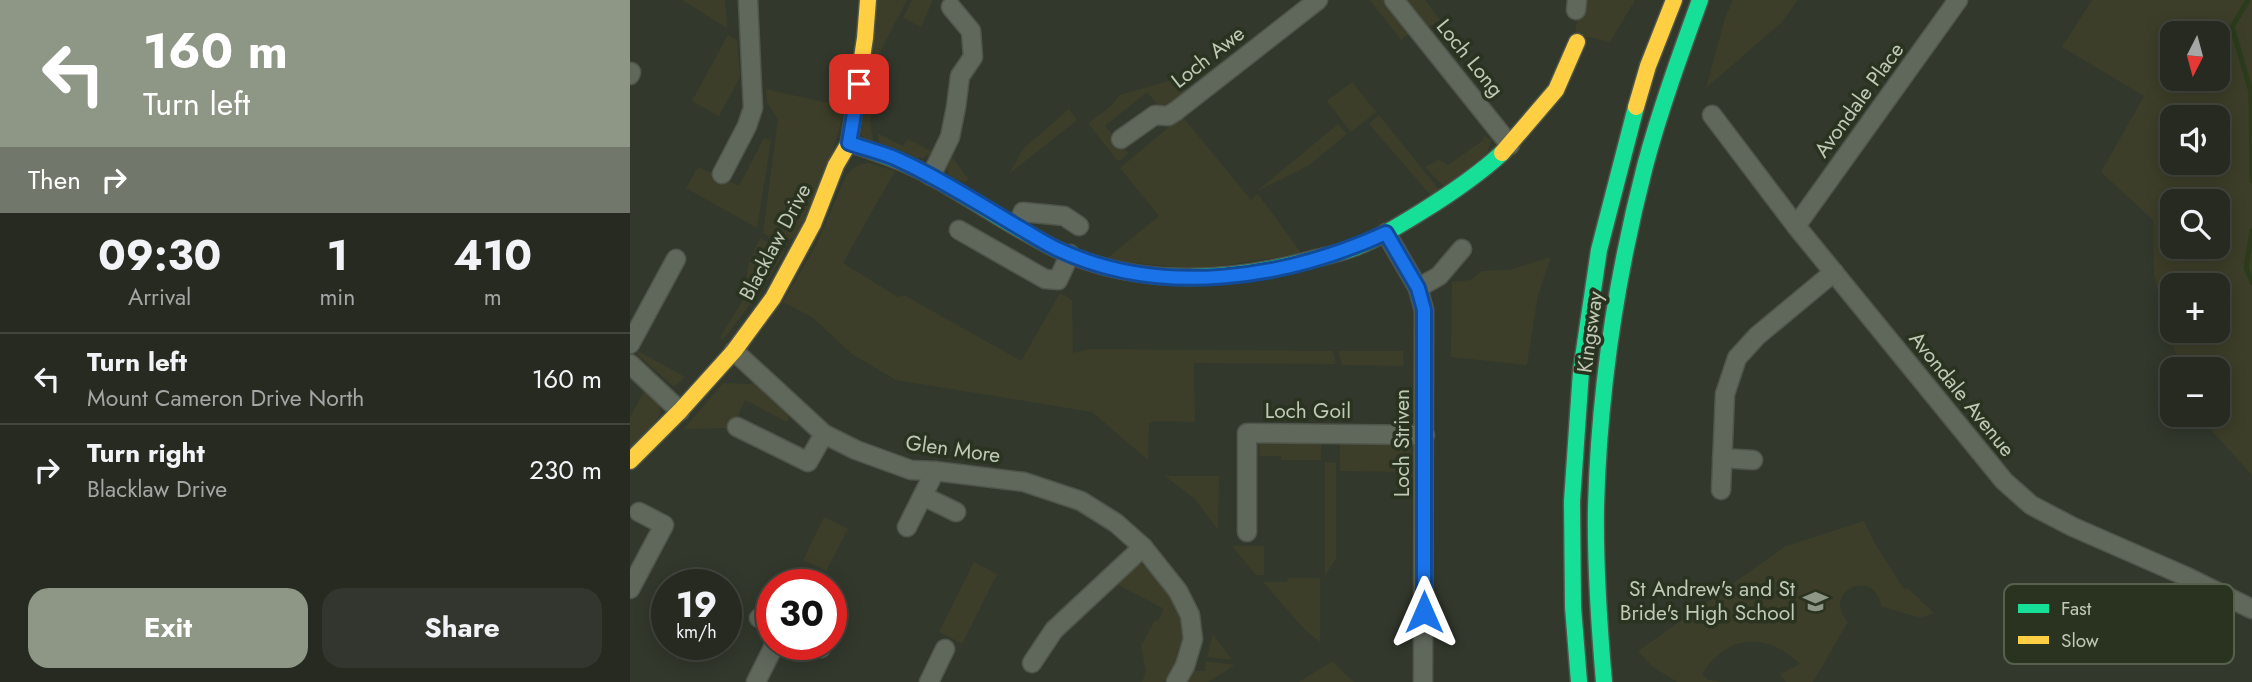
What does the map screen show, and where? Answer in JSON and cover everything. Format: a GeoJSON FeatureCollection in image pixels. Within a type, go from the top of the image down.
{"type":"FeatureCollection","features":[{"type":"Feature","properties":{"kind":"main road","name":"Blacklaw Drive"},"geometry":{"type":"LineString","coordinates":[[630,461],[734,351],[781,285],[813,224],[836,165],[849,143],[868,0]]}},
{"type":"Feature","properties":{"kind":"main road","name":"Kingsway"},"geometry":{"type":"LineString","coordinates":[[1579,682],[1573,607],[1572,501],[1581,371],[1599,250],[1619,167],[1648,66],[1674,0]]}},
{"type":"Feature","properties":{"kind":"main road","name":"Kingsway"},"geometry":{"type":"LineString","coordinates":[[1604,682],[1597,586],[1597,486],[1605,372],[1614,305],[1631,217],[1649,148],[1675,66],[1700,0]]}},
{"type":"Feature","properties":{"kind":"main road"},"geometry":{"type":"LineString","coordinates":[[849,143],[897,159],[1056,249],[1106,268],[1156,276],[1212,278],[1279,268],[1334,254],[1386,233],[1479,174],[1510,145],[1556,90],[1577,42]]}},
{"type":"Feature","properties":{"kind":"street"},"geometry":{"type":"LineString","coordinates":[[722,174],[747,126],[753,108],[748,0]]}},
{"type":"Feature","properties":{"kind":"street","name":"Loch Awe"},"geometry":{"type":"LineString","coordinates":[[1121,139],[1156,115],[1168,116],[1176,111],[1318,0]]}},
{"type":"Feature","properties":{"kind":"street","name":"Loch Long"},"geometry":{"type":"LineString","coordinates":[[1394,0],[1510,145]]}},
{"type":"Feature","properties":{"kind":"street","name":"Avondale Place"},"geometry":{"type":"LineString","coordinates":[[1796,226],[1958,0]]}},
{"type":"Feature","properties":{"kind":"street"},"geometry":{"type":"LineString","coordinates":[[931,176],[950,137],[960,76],[973,57],[971,31],[951,8]]}},
{"type":"Feature","properties":{"kind":"street","name":"Avondale Avenue"},"geometry":{"type":"LineString","coordinates":[[1712,115],[1796,226],[2004,481],[2031,505],[2073,527],[2201,584]]}},
{"type":"Feature","properties":{"kind":"street"},"geometry":{"type":"LineString","coordinates":[[1017,226],[1023,212],[1029,211],[1064,216],[1079,226]]}},
{"type":"Feature","properties":{"kind":"street"},"geometry":{"type":"LineString","coordinates":[[959,230],[1052,281],[1058,280],[1070,254]]}},
{"type":"Feature","properties":{"kind":"street","name":"Loch Striven"},"geometry":{"type":"LineString","coordinates":[[1386,233],[1418,288],[1424,310],[1432,664],[1423,682]]}},
{"type":"Feature","properties":{"kind":"street"},"geometry":{"type":"LineString","coordinates":[[1418,288],[1439,276],[1462,249]]}},
{"type":"Feature","properties":{"kind":"street"},"geometry":{"type":"LineString","coordinates":[[630,344],[676,258]]}},
{"type":"Feature","properties":{"kind":"street"},"geometry":{"type":"LineString","coordinates":[[1721,490],[1725,394],[1737,358],[1756,336],[1833,272]]}},
{"type":"Feature","properties":{"kind":"street","name":"Glen More"},"geometry":{"type":"LineString","coordinates":[[734,351],[824,435],[856,450],[911,470],[1024,482],[1081,500],[1116,523],[1143,547],[1178,591],[1190,615],[1193,639],[1185,666],[1176,682]]}},
{"type":"Feature","properties":{"kind":"street"},"geometry":{"type":"LineString","coordinates":[[630,364],[680,411]]}},
{"type":"Feature","properties":{"kind":"street"},"geometry":{"type":"LineString","coordinates":[[737,427],[808,462],[824,435]]}},
{"type":"Feature","properties":{"kind":"street","name":"Loch Goil"},"geometry":{"type":"LineString","coordinates":[[1247,532],[1247,433],[1425,435]]}},
{"type":"Feature","properties":{"kind":"street"},"geometry":{"type":"LineString","coordinates":[[1722,458],[1753,460]]}},
{"type":"Feature","properties":{"kind":"street"},"geometry":{"type":"LineString","coordinates":[[907,527],[935,471]]}},
{"type":"Feature","properties":{"kind":"street"},"geometry":{"type":"LineString","coordinates":[[923,496],[956,512]]}},
{"type":"Feature","properties":{"kind":"street"},"geometry":{"type":"LineString","coordinates":[[630,589],[664,524],[639,512]]}},
{"type":"Feature","properties":{"kind":"street"},"geometry":{"type":"LineString","coordinates":[[1032,663],[1054,630],[1143,547]]}},
{"type":"Feature","properties":{"kind":"street","name":"Avondale Avenue"},"geometry":{"type":"LineString","coordinates":[[2234,600],[2252,609]]}},
{"type":"Feature","properties":{"kind":"street"},"geometry":{"type":"LineString","coordinates":[[929,682],[946,649]]}},
{"type":"Feature","properties":{"kind":"street"},"geometry":{"type":"LineString","coordinates":[[756,682],[767,660]]}},
{"type":"Feature","properties":{"kind":"green space"},"geometry":{"type":"Polygon","coordinates":[[[682,0],[725,0],[727,28],[682,0]]]}},
{"type":"Feature","properties":{"kind":"green space"},"geometry":{"type":"Polygon","coordinates":[[[875,0],[907,0],[879,54],[870,121],[874,145],[864,138],[857,128],[875,0]]]}},
{"type":"Feature","properties":{"kind":"green space"},"geometry":{"type":"Polygon","coordinates":[[[912,0],[933,0],[921,27],[903,18],[912,0]]]}},
{"type":"Feature","properties":{"kind":"green space"},"geometry":{"type":"Polygon","coordinates":[[[1370,0],[1384,0],[1410,33],[1401,40],[1370,0]]]}},
{"type":"Feature","properties":{"kind":"green space"},"geometry":{"type":"Polygon","coordinates":[[[1402,0],[1425,0],[1440,20],[1425,29],[1402,0]]]}},
{"type":"Feature","properties":{"kind":"green space"},"geometry":{"type":"Polygon","coordinates":[[[1586,0],[1635,0],[1610,42],[1575,34],[1579,8],[1585,6],[1586,0]]]}},
{"type":"Feature","properties":{"kind":"green space"},"geometry":{"type":"Polygon","coordinates":[[[1733,0],[1798,0],[1781,23],[1706,88],[1725,18],[1733,0]]]}},
{"type":"Feature","properties":{"kind":"green space"},"geometry":{"type":"Polygon","coordinates":[[[2092,0],[2252,0],[2252,475],[2208,427],[2230,427],[2230,357],[2177,357],[2171,343],[2230,343],[2230,273],[2160,273],[2160,301],[2154,274],[2153,220],[2101,172],[2144,96],[2062,47],[2092,0]]]}},
{"type":"Feature","properties":{"kind":"green space"},"geometry":{"type":"Polygon","coordinates":[[[728,35],[737,40],[740,77],[719,116],[692,101],[728,35]]]}},
{"type":"Feature","properties":{"kind":"green space"},"geometry":{"type":"Polygon","coordinates":[[[1175,79],[1188,93],[1163,111],[1147,92],[1105,126],[1128,153],[1121,160],[1117,160],[1088,123],[1110,107],[1120,95],[1175,79]]]}},
{"type":"Feature","properties":{"kind":"green space"},"geometry":{"type":"Polygon","coordinates":[[[1352,82],[1376,112],[1351,132],[1327,101],[1352,82]]]}},
{"type":"Feature","properties":{"kind":"green space"},"geometry":{"type":"Polygon","coordinates":[[[766,89],[845,107],[825,179],[794,240],[791,238],[786,246],[763,233],[778,120],[767,102],[766,89]]]}},
{"type":"Feature","properties":{"kind":"green space"},"geometry":{"type":"Polygon","coordinates":[[[1069,109],[1077,120],[1009,174],[1023,149],[1069,109]]]}},
{"type":"Feature","properties":{"kind":"green space"},"geometry":{"type":"Polygon","coordinates":[[[1379,115],[1441,192],[1432,196],[1369,124],[1379,115]]]}},
{"type":"Feature","properties":{"kind":"green space"},"geometry":{"type":"Polygon","coordinates":[[[1182,116],[1251,200],[1258,194],[1302,254],[1197,269],[1105,260],[1159,216],[1120,168],[1182,116]]]}},
{"type":"Feature","properties":{"kind":"green space"},"geometry":{"type":"Polygon","coordinates":[[[1338,124],[1347,134],[1308,166],[1257,191],[1338,124]]]}},
{"type":"Feature","properties":{"kind":"green space"},"geometry":{"type":"Polygon","coordinates":[[[877,133],[903,146],[908,139],[933,152],[923,158],[916,158],[880,146],[877,133]]]}},
{"type":"Feature","properties":{"kind":"green space"},"geometry":{"type":"Polygon","coordinates":[[[1484,136],[1491,140],[1487,153],[1445,188],[1425,167],[1439,160],[1448,165],[1482,141],[1484,136]]]}},
{"type":"Feature","properties":{"kind":"green space"},"geometry":{"type":"Polygon","coordinates":[[[764,138],[771,141],[757,228],[686,188],[698,167],[739,186],[764,138]]]}},
{"type":"Feature","properties":{"kind":"green space"},"geometry":{"type":"Polygon","coordinates":[[[950,154],[969,180],[964,182],[948,176],[947,161],[950,154]]]}},
{"type":"Feature","properties":{"kind":"green space"},"geometry":{"type":"Polygon","coordinates":[[[869,163],[895,171],[843,263],[898,297],[904,295],[1021,361],[1060,293],[1072,300],[1073,353],[1088,349],[1333,351],[1336,364],[1194,363],[1195,422],[1149,423],[1148,460],[1092,412],[896,380],[852,354],[812,317],[783,302],[816,245],[846,176],[856,166],[869,163]]]}},
{"type":"Feature","properties":{"kind":"green space"},"geometry":{"type":"Polygon","coordinates":[[[760,238],[785,252],[759,293],[723,340],[720,337],[745,297],[748,266],[760,238]]]}},
{"type":"Feature","properties":{"kind":"green space"},"geometry":{"type":"Polygon","coordinates":[[[1551,257],[1538,295],[1527,365],[1451,357],[1452,282],[1471,280],[1482,271],[1509,270],[1551,257]]]}},
{"type":"Feature","properties":{"kind":"green space"},"geometry":{"type":"Polygon","coordinates":[[[638,351],[685,377],[673,386],[637,354],[638,351]]]}},
{"type":"Feature","properties":{"kind":"green space"},"geometry":{"type":"Polygon","coordinates":[[[1338,351],[1403,351],[1404,366],[1342,365],[1338,351]]]}},
{"type":"Feature","properties":{"kind":"green space"},"geometry":{"type":"Polygon","coordinates":[[[755,381],[789,417],[787,422],[745,400],[731,432],[727,428],[684,429],[723,383],[750,384],[755,381]]]}},
{"type":"Feature","properties":{"kind":"green space"},"geometry":{"type":"Polygon","coordinates":[[[646,388],[659,404],[660,416],[630,452],[630,417],[646,388]]]}},
{"type":"Feature","properties":{"kind":"green space"},"geometry":{"type":"Polygon","coordinates":[[[1321,442],[1321,460],[1281,460],[1281,456],[1260,456],[1259,443],[1321,442]]]}},
{"type":"Feature","properties":{"kind":"green space"},"geometry":{"type":"Polygon","coordinates":[[[1340,442],[1399,443],[1407,446],[1415,456],[1415,478],[1399,480],[1399,472],[1340,471],[1340,442]]]}},
{"type":"Feature","properties":{"kind":"green space"},"geometry":{"type":"Polygon","coordinates":[[[1325,462],[1336,463],[1336,559],[1325,575],[1325,462]]]}},
{"type":"Feature","properties":{"kind":"green space"},"geometry":{"type":"Polygon","coordinates":[[[1165,476],[1219,476],[1218,530],[1196,500],[1165,476]]]}},
{"type":"Feature","properties":{"kind":"green space"},"geometry":{"type":"Polygon","coordinates":[[[824,517],[848,529],[827,569],[803,560],[824,517]]]}},
{"type":"Feature","properties":{"kind":"green space"},"geometry":{"type":"Polygon","coordinates":[[[1864,521],[1903,588],[1909,589],[1934,613],[1920,618],[1881,606],[1877,594],[1869,587],[1852,588],[1840,601],[1841,611],[1848,622],[1813,682],[1786,682],[1780,674],[1800,664],[1787,653],[1761,642],[1735,645],[1723,651],[1702,674],[1708,680],[1723,682],[1677,682],[1653,667],[1638,651],[1786,546],[1864,521]]]}},
{"type":"Feature","properties":{"kind":"green space"},"geometry":{"type":"Polygon","coordinates":[[[1232,546],[1264,546],[1264,575],[1256,575],[1232,546]]]}},
{"type":"Feature","properties":{"kind":"green space"},"geometry":{"type":"Polygon","coordinates":[[[974,562],[997,574],[962,644],[939,632],[974,562]]]}},
{"type":"Feature","properties":{"kind":"green space"},"geometry":{"type":"Polygon","coordinates":[[[1140,564],[1153,569],[1180,609],[1184,644],[1180,658],[1164,682],[1142,682],[1146,671],[1141,646],[1164,609],[1117,584],[1126,571],[1140,564]]]}},
{"type":"Feature","properties":{"kind":"green space"},"geometry":{"type":"Polygon","coordinates":[[[1288,578],[1320,578],[1320,642],[1305,630],[1263,582],[1287,582],[1288,578]]]}},
{"type":"Feature","properties":{"kind":"green space"},"geometry":{"type":"Polygon","coordinates":[[[1213,634],[1232,660],[1207,657],[1213,634]]]}},
{"type":"Feature","properties":{"kind":"green space"},"geometry":{"type":"Polygon","coordinates":[[[1206,661],[1235,665],[1208,682],[1183,682],[1191,671],[1205,671],[1206,661]]]}},
{"type":"Feature","properties":{"kind":"green space"},"geometry":{"type":"Polygon","coordinates":[[[1331,662],[1354,682],[1299,682],[1331,662]]]}},
{"type":"Feature","properties":{"kind":"waterway"},"geometry":{"type":"LineString","coordinates":[[2248,0],[2232,27],[2251,92],[2252,181]]}},
{"type":"Feature","properties":{"kind":"waterway"},"geometry":{"type":"LineString","coordinates":[[2252,231],[2246,268],[2252,282]]}},
{"type":"Feature","properties":{"kind":"traffic: fast"},"geometry":{"type":"LineString","coordinates":[[1604,682],[1596,507],[1601,421],[1611,335],[1645,166],[1700,0]]}},
{"type":"Feature","properties":{"kind":"traffic: fast"},"geometry":{"type":"LineString","coordinates":[[1579,682],[1573,607],[1572,501],[1581,371],[1599,250],[1636,107]]}},
{"type":"Feature","properties":{"kind":"traffic: fast"},"geometry":{"type":"LineString","coordinates":[[849,143],[922,172],[1056,249],[1118,270],[1182,277],[1246,273],[1356,247],[1389,231],[1442,198],[1502,153]]}},
{"type":"Feature","properties":{"kind":"traffic: slow"},"geometry":{"type":"LineString","coordinates":[[630,461],[734,351],[773,298],[813,224],[836,165],[849,143],[868,0]]}},
{"type":"Feature","properties":{"kind":"traffic: slow"},"geometry":{"type":"LineString","coordinates":[[1636,107],[1648,66],[1674,0]]}},
{"type":"Feature","properties":{"kind":"traffic: slow"},"geometry":{"type":"LineString","coordinates":[[1502,153],[1556,90],[1577,42]]}},
{"type":"Feature","properties":{"kind":"place","name":"St Andrew's and St Bride's High School"},"geometry":{"type":"Point","coordinates":[1815,601]}},
{"type":"Feature","properties":{"kind":"route"},"geometry":{"type":"LineString","coordinates":[[859,84],[849,143],[897,159],[1056,249],[1106,268],[1156,276],[1212,278],[1279,268],[1334,254],[1386,233],[1418,288],[1424,310],[1424,612]]}}]}
